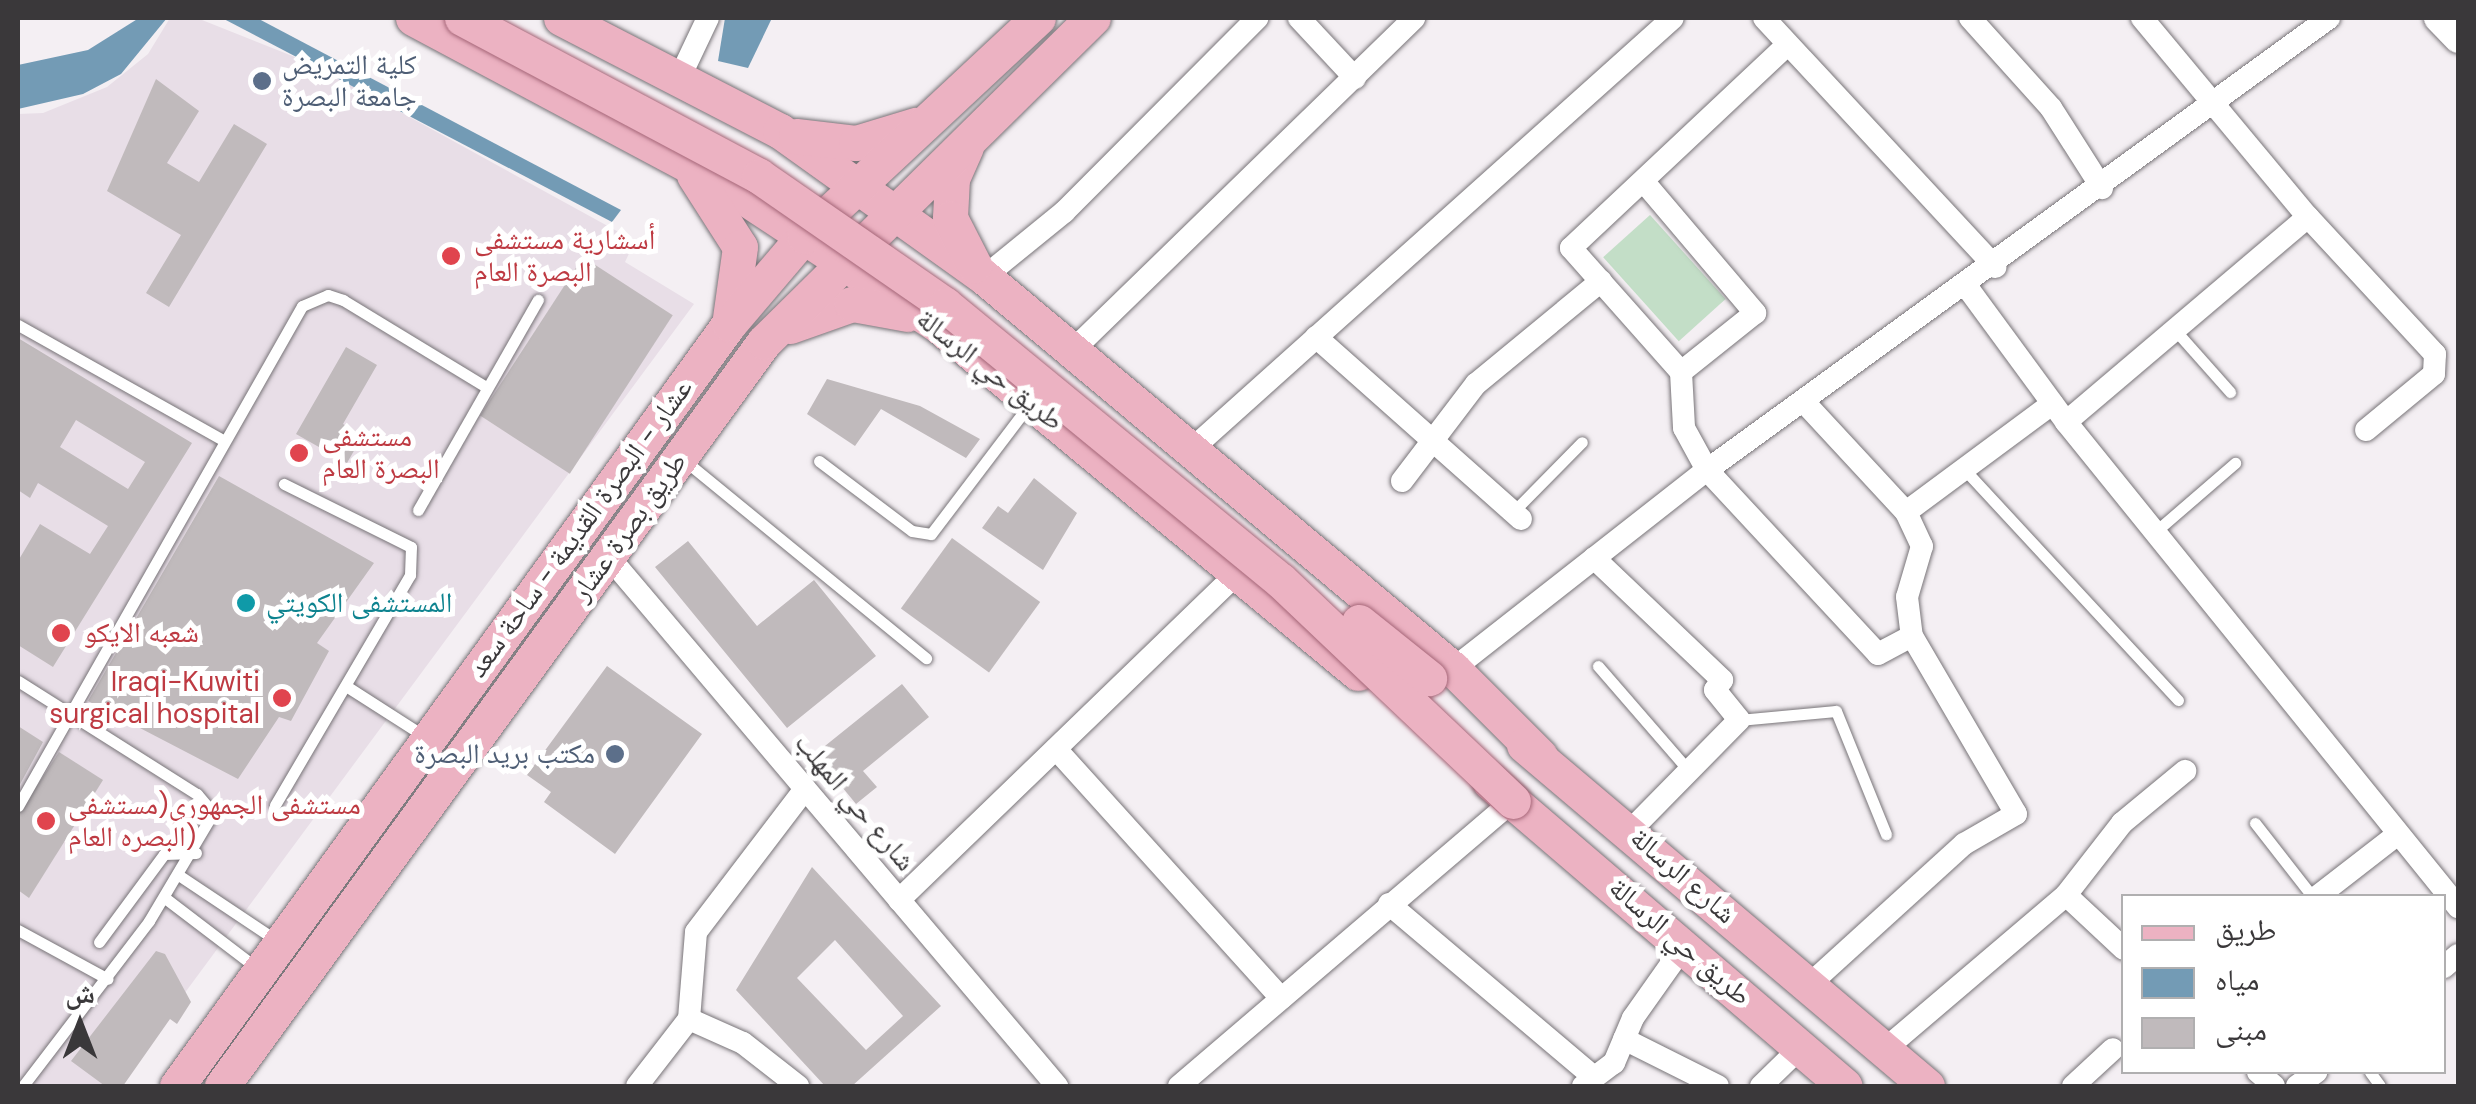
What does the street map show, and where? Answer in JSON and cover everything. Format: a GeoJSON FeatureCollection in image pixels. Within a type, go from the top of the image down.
{"type":"FeatureCollection","features":[{"type":"Feature","properties":{"kind":"main road","name":"طريق حي الرسالة"},"geometry":{"type":"LineString","coordinates":[[413,18],[684,162],[940,326],[1513,801],[1844,1086]]}},
{"type":"Feature","properties":{"kind":"main road","name":"طريق حي الرسالة"},"geometry":{"type":"LineString","coordinates":[[462,18],[759,176],[945,305],[1280,580],[1513,801]]}},
{"type":"Feature","properties":{"kind":"main road","name":"طريق حي الرسالة"},"geometry":{"type":"LineString","coordinates":[[511,18],[740,140],[882,234],[1441,673]]}},
{"type":"Feature","properties":{"kind":"main road"},"geometry":{"type":"LineString","coordinates":[[562,18],[780,132],[984,277],[1193,448],[1441,673]]}},
{"type":"Feature","properties":{"kind":"main road","name":"عشار - البصرة القديمة - ساحة سعد"},"geometry":{"type":"LineString","coordinates":[[178,1086],[729,324],[804,236],[1038,18]]}},
{"type":"Feature","properties":{"kind":"main road","name":"طريق بصرة عشار"},"geometry":{"type":"LineString","coordinates":[[222,1086],[764,343],[976,128],[1093,18]]}},
{"type":"Feature","properties":{"kind":"main road"},"geometry":{"type":"LineString","coordinates":[[780,132],[856,143],[929,119]]}},
{"type":"Feature","properties":{"kind":"main road"},"geometry":{"type":"LineString","coordinates":[[976,128],[956,166],[950,204],[958,242],[984,277]]}},
{"type":"Feature","properties":{"kind":"main road"},"geometry":{"type":"LineString","coordinates":[[684,162],[740,247],[729,324]]}},
{"type":"Feature","properties":{"kind":"main road"},"geometry":{"type":"LineString","coordinates":[[764,343],[820,311],[852,304],[940,326]]}},
{"type":"Feature","properties":{"kind":"main road","name":"شارع الرسالة"},"geometry":{"type":"LineString","coordinates":[[1441,673],[1927,1086]]}},
{"type":"Feature","properties":{"kind":"street"},"geometry":{"type":"LineString","coordinates":[[679,80],[708,18]]}},
{"type":"Feature","properties":{"kind":"street"},"geometry":{"type":"LineString","coordinates":[[984,277],[1064,212],[1256,18]]}},
{"type":"Feature","properties":{"kind":"street"},"geometry":{"type":"LineString","coordinates":[[1299,18],[1355,78]]}},
{"type":"Feature","properties":{"kind":"street"},"geometry":{"type":"LineString","coordinates":[[1073,350],[1414,18]]}},
{"type":"Feature","properties":{"kind":"street"},"geometry":{"type":"LineString","coordinates":[[1193,448],[1673,18]]}},
{"type":"Feature","properties":{"kind":"street"},"geometry":{"type":"LineString","coordinates":[[1764,18],[1995,267]]}},
{"type":"Feature","properties":{"kind":"street"},"geometry":{"type":"LineString","coordinates":[[1970,18],[2051,108],[2102,188]]}},
{"type":"Feature","properties":{"kind":"street"},"geometry":{"type":"LineString","coordinates":[[2143,18],[2308,217],[2435,354],[2434,374],[2366,430]]}},
{"type":"Feature","properties":{"kind":"street"},"geometry":{"type":"LineString","coordinates":[[1441,673],[1706,470],[1995,267],[2329,18]]}},
{"type":"Feature","properties":{"kind":"street"},"geometry":{"type":"LineString","coordinates":[[2438,18],[2458,39]]}},
{"type":"Feature","properties":{"kind":"street"},"geometry":{"type":"LineString","coordinates":[[1786,46],[1571,248],[1681,372],[1684,428],[1706,470],[1878,654],[1912,636]]}},
{"type":"Feature","properties":{"kind":"street"},"geometry":{"type":"LineString","coordinates":[[1644,182],[1755,313],[1681,372]]}},
{"type":"Feature","properties":{"kind":"street"},"geometry":{"type":"LineString","coordinates":[[1906,512],[1964,469],[2059,413],[2175,330],[2308,217]]}},
{"type":"Feature","properties":{"kind":"street"},"geometry":{"type":"LineString","coordinates":[[1402,481],[1476,384],[1601,281]]}},
{"type":"Feature","properties":{"kind":"street"},"geometry":{"type":"LineString","coordinates":[[1967,287],[2059,413],[2458,907]]}},
{"type":"Feature","properties":{"kind":"street"},"geometry":{"type":"LineString","coordinates":[[1316,337],[1517,515]]}},
{"type":"Feature","properties":{"kind":"street"},"geometry":{"type":"LineString","coordinates":[[1804,402],[1906,512],[1922,546],[1907,597],[1912,636],[2016,814],[1964,844],[1808,985]]}},
{"type":"Feature","properties":{"kind":"street","name":"شارع حي المهلب"},"geometry":{"type":"LineString","coordinates":[[608,556],[1057,1086]]}},
{"type":"Feature","properties":{"kind":"street"},"geometry":{"type":"LineString","coordinates":[[1594,558],[1722,680],[1715,690],[1739,720],[1630,831]]}},
{"type":"Feature","properties":{"kind":"street"},"geometry":{"type":"LineString","coordinates":[[899,900],[1237,574]]}},
{"type":"Feature","properties":{"kind":"street"},"geometry":{"type":"LineString","coordinates":[[1056,749],[1281,998]]}},
{"type":"Feature","properties":{"kind":"street"},"geometry":{"type":"LineString","coordinates":[[1884,1050],[2066,895],[2110,835],[2185,771]]}},
{"type":"Feature","properties":{"kind":"street"},"geometry":{"type":"LineString","coordinates":[[637,1086],[689,1020],[696,932],[805,789]]}},
{"type":"Feature","properties":{"kind":"street"},"geometry":{"type":"LineString","coordinates":[[1179,1086],[1513,801]]}},
{"type":"Feature","properties":{"kind":"street"},"geometry":{"type":"LineString","coordinates":[[2318,894],[2398,834]]}},
{"type":"Feature","properties":{"kind":"street"},"geometry":{"type":"LineString","coordinates":[[2066,895],[2121,946]]}},
{"type":"Feature","properties":{"kind":"street"},"geometry":{"type":"LineString","coordinates":[[1389,904],[1589,1082],[1614,1063],[1624,1039],[1684,946]]}},
{"type":"Feature","properties":{"kind":"street"},"geometry":{"type":"LineString","coordinates":[[689,1020],[743,1043],[798,1086]]}},
{"type":"Feature","properties":{"kind":"street"},"geometry":{"type":"LineString","coordinates":[[1624,1039],[1718,1086]]}},
{"type":"Feature","properties":{"kind":"street"},"geometry":{"type":"LineString","coordinates":[[1761,1086],[1800,1048]]}},
{"type":"Feature","properties":{"kind":"street"},"geometry":{"type":"LineString","coordinates":[[2073,1086],[2112,1049]]}},
{"type":"Feature","properties":{"kind":"lane"},"geometry":{"type":"LineString","coordinates":[[18,806],[68,710],[223,440],[312,298],[343,300],[486,387]]}},
{"type":"Feature","properties":{"kind":"lane"},"geometry":{"type":"LineString","coordinates":[[418,510],[538,300]]}},
{"type":"Feature","properties":{"kind":"lane"},"geometry":{"type":"LineString","coordinates":[[18,325],[223,440]]}},
{"type":"Feature","properties":{"kind":"lane"},"geometry":{"type":"LineString","coordinates":[[2175,330],[2230,392]]}},
{"type":"Feature","properties":{"kind":"lane"},"geometry":{"type":"LineString","coordinates":[[819,461],[912,531],[932,534],[1032,401]]}},
{"type":"Feature","properties":{"kind":"lane"},"geometry":{"type":"LineString","coordinates":[[1517,515],[1582,442]]}},
{"type":"Feature","properties":{"kind":"lane"},"geometry":{"type":"LineString","coordinates":[[681,457],[926,658]]}},
{"type":"Feature","properties":{"kind":"lane"},"geometry":{"type":"LineString","coordinates":[[2155,532],[2235,463]]}},
{"type":"Feature","properties":{"kind":"lane"},"geometry":{"type":"LineString","coordinates":[[1964,469],[2178,700]]}},
{"type":"Feature","properties":{"kind":"lane"},"geometry":{"type":"LineString","coordinates":[[275,805],[410,575],[411,547],[284,484]]}},
{"type":"Feature","properties":{"kind":"lane"},"geometry":{"type":"LineString","coordinates":[[1598,666],[1689,771]]}},
{"type":"Feature","properties":{"kind":"lane"},"geometry":{"type":"LineString","coordinates":[[18,681],[206,802],[212,821],[196,853],[108,980],[23,1086]]}},
{"type":"Feature","properties":{"kind":"lane"},"geometry":{"type":"LineString","coordinates":[[346,686],[428,739]]}},
{"type":"Feature","properties":{"kind":"lane"},"geometry":{"type":"LineString","coordinates":[[1739,720],[1836,712],[1886,834]]}},
{"type":"Feature","properties":{"kind":"lane"},"geometry":{"type":"LineString","coordinates":[[2254,823],[2313,894]]}},
{"type":"Feature","properties":{"kind":"lane"},"geometry":{"type":"LineString","coordinates":[[99,942],[164,854],[196,853]]}},
{"type":"Feature","properties":{"kind":"lane"},"geometry":{"type":"LineString","coordinates":[[180,876],[270,956]]}},
{"type":"Feature","properties":{"kind":"lane"},"geometry":{"type":"LineString","coordinates":[[165,898],[270,956]]}},
{"type":"Feature","properties":{"kind":"lane"},"geometry":{"type":"LineString","coordinates":[[18,930],[108,980]]}},
{"type":"Feature","properties":{"kind":"shaded area","name":"مستشفى البصرة العام"},"geometry":{"type":"Polygon","coordinates":[[[170,18],[197,18],[315,65],[635,241],[625,262],[694,304],[116,1086],[18,1086],[18,114],[43,113],[107,87],[148,54],[170,18]]]}},
{"type":"Feature","properties":{"kind":"green space"},"geometry":{"type":"Polygon","coordinates":[[[1650,215],[1726,299],[1679,341],[1603,257],[1650,215]]]}},
{"type":"Feature","properties":{"kind":"water"},"geometry":{"type":"Polygon","coordinates":[[[139,18],[167,18],[121,74],[83,94],[18,109],[18,65],[88,50],[139,18]]]}},
{"type":"Feature","properties":{"kind":"water"},"geometry":{"type":"Polygon","coordinates":[[[222,18],[257,18],[621,210],[612,222],[222,18]]]}},
{"type":"Feature","properties":{"kind":"water"},"geometry":{"type":"Polygon","coordinates":[[[725,18],[772,18],[748,68],[718,61],[725,18]]]}},
{"type":"Feature","properties":{"kind":"building"},"geometry":{"type":"Polygon","coordinates":[[[156,79],[199,111],[167,163],[199,182],[234,124],[267,144],[169,307],[146,293],[181,235],[107,191],[156,79]]]}},
{"type":"Feature","properties":{"kind":"building"},"geometry":{"type":"Polygon","coordinates":[[[583,257],[673,315],[570,474],[480,416],[583,257]]]}},
{"type":"Feature","properties":{"kind":"building"},"geometry":{"type":"Polygon","coordinates":[[[18,338],[192,443],[53,667],[18,645],[18,561],[40,524],[90,554],[108,526],[38,483],[30,498],[18,490],[18,338]],[[76,420],[60,447],[128,489],[145,462],[76,420]]]}},
{"type":"Feature","properties":{"kind":"building"},"geometry":{"type":"Polygon","coordinates":[[[346,347],[377,365],[343,424],[363,435],[347,463],[296,434],[346,347]]]}},
{"type":"Feature","properties":{"kind":"building"},"geometry":{"type":"Polygon","coordinates":[[[827,379],[920,406],[980,439],[966,458],[881,409],[855,446],[807,414],[827,379]]]}},
{"type":"Feature","properties":{"kind":"building","name":"المستشفى الكويتي"},"geometry":{"type":"Polygon","coordinates":[[[219,476],[374,563],[317,643],[329,651],[291,721],[279,717],[238,779],[88,701],[219,476]]]}},
{"type":"Feature","properties":{"kind":"building"},"geometry":{"type":"Polygon","coordinates":[[[1034,478],[1077,513],[1043,570],[982,528],[998,506],[1008,513],[1034,478]]]}},
{"type":"Feature","properties":{"kind":"building"},"geometry":{"type":"Polygon","coordinates":[[[952,538],[1040,602],[989,672],[901,608],[952,538]]]}},
{"type":"Feature","properties":{"kind":"building"},"geometry":{"type":"Polygon","coordinates":[[[688,541],[757,626],[814,580],[876,656],[787,728],[655,567],[688,541]]]}},
{"type":"Feature","properties":{"kind":"building","name":"مكتب بريد البصرة"},"geometry":{"type":"Polygon","coordinates":[[[607,666],[702,734],[615,854],[544,802],[551,792],[527,775],[607,666]]]}},
{"type":"Feature","properties":{"kind":"building"},"geometry":{"type":"Polygon","coordinates":[[[902,684],[929,717],[863,771],[877,787],[856,804],[815,754],[902,684]]]}},
{"type":"Feature","properties":{"kind":"building"},"geometry":{"type":"Polygon","coordinates":[[[18,726],[43,742],[18,788],[18,726]]]}},
{"type":"Feature","properties":{"kind":"building"},"geometry":{"type":"Polygon","coordinates":[[[59,752],[103,780],[29,898],[18,890],[18,815],[59,752]]]}},
{"type":"Feature","properties":{"kind":"building"},"geometry":{"type":"Polygon","coordinates":[[[812,867],[941,1006],[852,1086],[825,1086],[736,990],[812,867]],[[835,940],[797,978],[866,1050],[903,1016],[835,940]]]}},
{"type":"Feature","properties":{"kind":"building"},"geometry":{"type":"Polygon","coordinates":[[[156,951],[165,954],[191,1002],[177,1024],[170,1019],[123,1086],[105,1086],[71,1061],[156,951]]]}},
{"type":"Feature","properties":{"kind":"place","name":"كلية التمريض جامعة البصرة"},"geometry":{"type":"Point","coordinates":[262,81]}},
{"type":"Feature","properties":{"kind":"place","name":"أسشارية مستشفى البصرة العام"},"geometry":{"type":"Point","coordinates":[451,256]}},
{"type":"Feature","properties":{"kind":"place","name":"مستشفى البصرة العام"},"geometry":{"type":"Point","coordinates":[299,453]}},
{"type":"Feature","properties":{"kind":"place","name":"المستشفى الكويتي"},"geometry":{"type":"Point","coordinates":[246,603]}},
{"type":"Feature","properties":{"kind":"place","name":"شعبه الايكو"},"geometry":{"type":"Point","coordinates":[61,633]}},
{"type":"Feature","properties":{"kind":"place","name":"Iraqi-Kuwiti surgical hospital"},"geometry":{"type":"Point","coordinates":[282,698]}},
{"type":"Feature","properties":{"kind":"place","name":"مكتب بريد البصرة"},"geometry":{"type":"Point","coordinates":[615,754]}},
{"type":"Feature","properties":{"kind":"place","name":"مستشفى الجمهوري(مستشفى البصره العام)"},"geometry":{"type":"Point","coordinates":[46,821]}}]}
